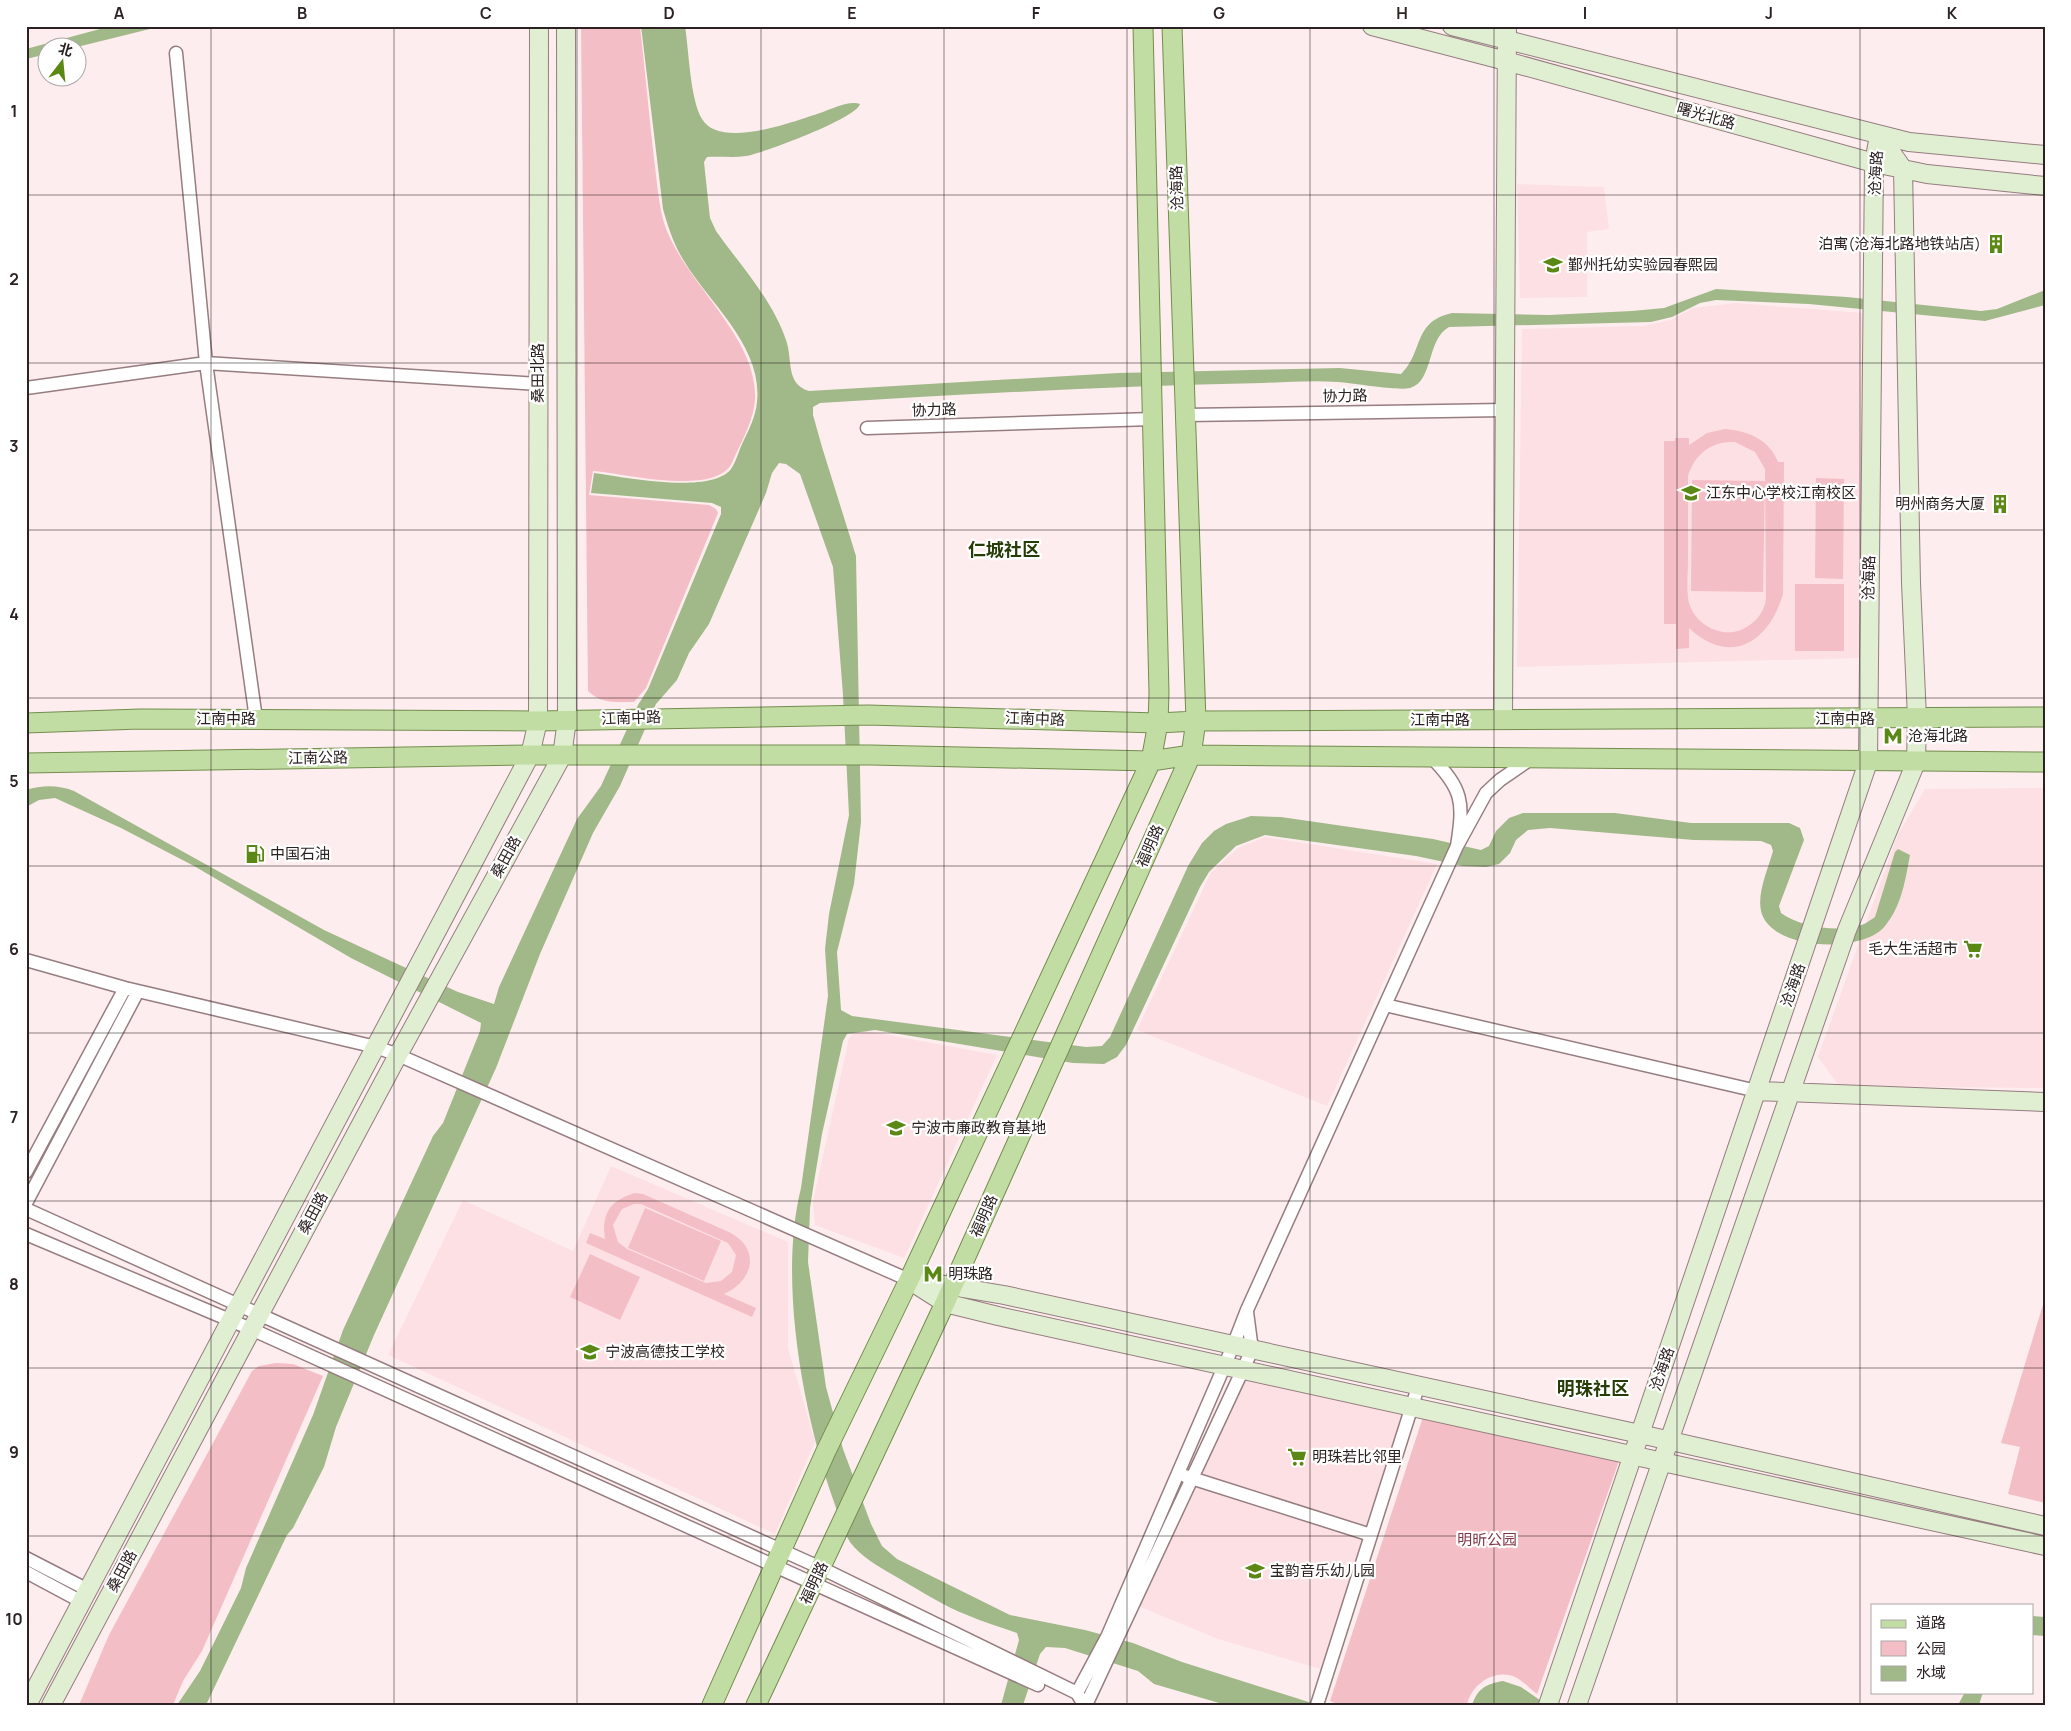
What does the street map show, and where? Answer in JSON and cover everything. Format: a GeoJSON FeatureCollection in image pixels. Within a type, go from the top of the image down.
{"type":"FeatureCollection","features":[{"type":"Feature","properties":{"kind":"main road","name":"桑田北路"},"geometry":{"type":"LineString","coordinates":[[538,720],[539,26]]}},
{"type":"Feature","properties":{"kind":"main road","name":"桑田北路"},"geometry":{"type":"LineString","coordinates":[[566,26],[567,720]]}},
{"type":"Feature","properties":{"kind":"main road"},"geometry":{"type":"LineString","coordinates":[[712,1705],[778,1557],[1151,761],[1158,723],[1143,26]]}},
{"type":"Feature","properties":{"kind":"main road","name":"沧海路"},"geometry":{"type":"LineString","coordinates":[[1172,26],[1185,415]]}},
{"type":"Feature","properties":{"kind":"main road","name":"曙光北路"},"geometry":{"type":"LineString","coordinates":[[1372,26],[1506,61],[1874,163],[1927,174],[2045,186]]}},
{"type":"Feature","properties":{"kind":"main road","name":"曙光北路"},"geometry":{"type":"LineString","coordinates":[[1452,26],[1507,33],[1909,142],[2045,155]]}},
{"type":"Feature","properties":{"kind":"main road"},"geometry":{"type":"LineString","coordinates":[[1503,720],[1507,33]]}},
{"type":"Feature","properties":{"kind":"main road","name":"沧海路"},"geometry":{"type":"LineString","coordinates":[[1549,1704],[1868,762],[1874,163],[1879,135]]}},
{"type":"Feature","properties":{"kind":"main road","name":"沧海路"},"geometry":{"type":"LineString","coordinates":[[1577,1705],[1847,930],[1916,762],[1917,718],[1911,583],[1904,169],[1879,135]]}},
{"type":"Feature","properties":{"kind":"main road","name":"福明路"},"geometry":{"type":"LineString","coordinates":[[756,1705],[953,1286],[1191,755],[1196,721],[1185,415]]}},
{"type":"Feature","properties":{"kind":"main road","name":"江南中路"},"geometry":{"type":"LineString","coordinates":[[26,723],[140,719],[567,720],[868,714],[1158,723],[1196,721],[2045,717]]}},
{"type":"Feature","properties":{"kind":"main road","name":"桑田路"},"geometry":{"type":"LineString","coordinates":[[27,1705],[530,755],[538,720]]}},
{"type":"Feature","properties":{"kind":"main road","name":"桑田路"},"geometry":{"type":"LineString","coordinates":[[51,1705],[398,1055],[562,756],[567,720]]}},
{"type":"Feature","properties":{"kind":"main road","name":"江南公路"},"geometry":{"type":"LineString","coordinates":[[26,763],[530,755],[834,757],[871,755],[1151,761]]}},
{"type":"Feature","properties":{"kind":"main road"},"geometry":{"type":"LineString","coordinates":[[1151,761],[1191,755],[2045,762]]}},
{"type":"Feature","properties":{"kind":"main road"},"geometry":{"type":"LineString","coordinates":[[1757,1091],[2045,1102]]}},
{"type":"Feature","properties":{"kind":"main road"},"geometry":{"type":"LineString","coordinates":[[909,1280],[953,1286],[1669,1440],[2045,1526]]}},
{"type":"Feature","properties":{"kind":"main road"},"geometry":{"type":"LineString","coordinates":[[909,1280],[945,1303],[1661,1463],[2045,1546]]}},
{"type":"Feature","properties":{"kind":"street"},"geometry":{"type":"LineString","coordinates":[[176,53],[206,363],[256,719]]}},
{"type":"Feature","properties":{"kind":"street"},"geometry":{"type":"LineString","coordinates":[[26,388],[206,363],[538,384]]}},
{"type":"Feature","properties":{"kind":"street","name":"协力路"},"geometry":{"type":"LineString","coordinates":[[1185,415],[1504,410]]}},
{"type":"Feature","properties":{"kind":"street","name":"协力路"},"geometry":{"type":"LineString","coordinates":[[867,428],[1152,419]]}},
{"type":"Feature","properties":{"kind":"street"},"geometry":{"type":"LineString","coordinates":[[1431,757],[1456,787],[1461,816],[1456,846]]}},
{"type":"Feature","properties":{"kind":"street"},"geometry":{"type":"LineString","coordinates":[[1113,1636],[1247,1310],[1456,846],[1486,793],[1500,780],[1532,758]]}},
{"type":"Feature","properties":{"kind":"street"},"geometry":{"type":"LineString","coordinates":[[26,960],[125,988],[376,1047],[909,1280]]}},
{"type":"Feature","properties":{"kind":"street"},"geometry":{"type":"LineString","coordinates":[[26,1172],[125,988]]}},
{"type":"Feature","properties":{"kind":"street"},"geometry":{"type":"LineString","coordinates":[[26,1203],[138,991]]}},
{"type":"Feature","properties":{"kind":"street"},"geometry":{"type":"LineString","coordinates":[[1385,1005],[1757,1091]]}},
{"type":"Feature","properties":{"kind":"street"},"geometry":{"type":"LineString","coordinates":[[26,1209],[375,1366],[1082,1702],[1192,1478],[1252,1350],[1247,1310]]}},
{"type":"Feature","properties":{"kind":"street"},"geometry":{"type":"LineString","coordinates":[[26,1234],[252,1329],[367,1382],[778,1557]]}},
{"type":"Feature","properties":{"kind":"street"},"geometry":{"type":"LineString","coordinates":[[1317,1704],[1418,1387]]}},
{"type":"Feature","properties":{"kind":"street"},"geometry":{"type":"LineString","coordinates":[[1178,1474],[1371,1535]]}},
{"type":"Feature","properties":{"kind":"street"},"geometry":{"type":"LineString","coordinates":[[26,1558],[85,1596]]}},
{"type":"Feature","properties":{"kind":"street"},"geometry":{"type":"LineString","coordinates":[[26,1572],[85,1596]]}},
{"type":"Feature","properties":{"kind":"shaded area","name":"鄞州托幼实验园春熙园"},"geometry":{"type":"Polygon","coordinates":[[[1517,184],[1604,187],[1609,229],[1587,232],[1587,297],[1520,298],[1517,184]]]}},
{"type":"Feature","properties":{"kind":"shaded area","name":"江东中心学校江南校区"},"geometry":{"type":"Polygon","coordinates":[[[1736,303],[1863,313],[1861,658],[1517,667],[1522,329],[1643,326],[1671,320],[1693,308],[1736,303]]]}},
{"type":"Feature","properties":{"kind":"shaded area"},"geometry":{"type":"Polygon","coordinates":[[[2045,788],[2045,1088],[1839,1086],[1818,1057],[1898,834],[1925,789],[2045,788]]]}},
{"type":"Feature","properties":{"kind":"shaded area"},"geometry":{"type":"Polygon","coordinates":[[[1265,837],[1437,864],[1327,1106],[1137,1030],[1211,872],[1238,848],[1265,837]]]}},
{"type":"Feature","properties":{"kind":"shaded area","name":"宁波市廉政教育基地"},"geometry":{"type":"Polygon","coordinates":[[[856,1029],[997,1055],[904,1258],[815,1225],[813,1201],[849,1038],[856,1029]]]}},
{"type":"Feature","properties":{"kind":"shaded area","name":"宁波高德技工学校"},"geometry":{"type":"Polygon","coordinates":[[[611,1166],[788,1242],[788,1348],[815,1442],[775,1534],[388,1355],[463,1200],[573,1251],[611,1166]]]}},
{"type":"Feature","properties":{"kind":"shaded area"},"geometry":{"type":"Polygon","coordinates":[[[1245,1376],[1408,1409],[1369,1530],[1197,1477],[1245,1376]]]}},
{"type":"Feature","properties":{"kind":"shaded area","name":"宝韵音乐幼儿园"},"geometry":{"type":"Polygon","coordinates":[[[1194,1481],[1368,1537],[1324,1670],[1218,1639],[1138,1606],[1194,1481]]]}},
{"type":"Feature","properties":{"kind":"green space"},"geometry":{"type":"Polygon","coordinates":[[[581,26],[640,26],[652,142],[660,207],[664,223],[673,245],[733,331],[745,353],[753,376],[755,399],[752,416],[746,432],[732,463],[722,473],[707,479],[667,481],[593,471],[589,495],[709,505],[716,509],[718,513],[646,688],[634,702],[604,700],[588,691],[581,26]]]}},
{"type":"Feature","properties":{"kind":"green space"},"geometry":{"type":"Polygon","coordinates":[[[1725,429],[1750,434],[1769,447],[1778,462],[1784,462],[1783,594],[1777,611],[1768,625],[1758,636],[1746,644],[1734,647],[1719,646],[1705,640],[1689,628],[1689,648],[1676,649],[1676,624],[1664,624],[1664,441],[1675,441],[1675,438],[1689,438],[1689,445],[1707,433],[1725,429]],[[1735,442],[1719,444],[1705,450],[1700,455],[1688,476],[1688,598],[1692,611],[1697,617],[1717,631],[1733,632],[1750,625],[1761,614],[1765,604],[1765,469],[1755,452],[1735,442]]]}},
{"type":"Feature","properties":{"kind":"green space"},"geometry":{"type":"Polygon","coordinates":[[[1816,478],[1844,479],[1843,579],[1815,578],[1816,478]]]}},
{"type":"Feature","properties":{"kind":"green space"},"geometry":{"type":"Polygon","coordinates":[[[1692,480],[1765,481],[1763,592],[1691,591],[1692,480]]]}},
{"type":"Feature","properties":{"kind":"green space"},"geometry":{"type":"Polygon","coordinates":[[[1795,584],[1844,584],[1844,651],[1795,651],[1795,584]]]}},
{"type":"Feature","properties":{"kind":"green space"},"geometry":{"type":"Polygon","coordinates":[[[635,1193],[643,1194],[731,1233],[741,1240],[750,1256],[750,1265],[742,1281],[724,1294],[756,1308],[752,1317],[586,1243],[590,1233],[605,1239],[606,1215],[614,1204],[635,1193]],[[634,1204],[622,1209],[613,1225],[618,1242],[627,1249],[706,1283],[721,1281],[732,1272],[736,1255],[728,1243],[641,1204],[634,1204]]]}},
{"type":"Feature","properties":{"kind":"green space"},"geometry":{"type":"Polygon","coordinates":[[[645,1208],[721,1241],[704,1281],[628,1248],[645,1208]]]}},
{"type":"Feature","properties":{"kind":"green space"},"geometry":{"type":"Polygon","coordinates":[[[590,1254],[640,1277],[620,1320],[570,1297],[590,1254]]]}},
{"type":"Feature","properties":{"kind":"green space"},"geometry":{"type":"Polygon","coordinates":[[[2045,1298],[2045,1503],[2008,1494],[2020,1447],[2001,1443],[2045,1298]]]}},
{"type":"Feature","properties":{"kind":"green space"},"geometry":{"type":"Polygon","coordinates":[[[276,1363],[293,1364],[323,1376],[202,1651],[183,1681],[173,1705],[79,1705],[109,1635],[252,1371],[259,1366],[276,1363]]]}},
{"type":"Feature","properties":{"kind":"green space","name":"明昕公园"},"geometry":{"type":"Polygon","coordinates":[[[1423,1417],[1619,1461],[1537,1694],[1515,1677],[1499,1675],[1485,1680],[1478,1685],[1469,1698],[1467,1705],[1340,1705],[1330,1701],[1423,1417]]]}},
{"type":"Feature","properties":{"kind":"water"},"geometry":{"type":"Polygon","coordinates":[[[111,26],[162,26],[88,44],[88,38],[67,38],[111,26]]]}},
{"type":"Feature","properties":{"kind":"water"},"geometry":{"type":"Polygon","coordinates":[[[641,26],[685,26],[695,100],[702,119],[711,128],[725,132],[758,131],[794,122],[846,104],[860,104],[843,118],[771,149],[746,156],[707,157],[704,162],[710,218],[716,231],[773,310],[786,340],[793,377],[801,388],[809,391],[1118,373],[1340,368],[1401,374],[1413,356],[1424,330],[1439,317],[1452,313],[1549,315],[1632,311],[1664,308],[1716,289],[1847,297],[1981,311],[1997,309],[2045,290],[2045,305],[1985,321],[1809,304],[1716,300],[1700,303],[1672,317],[1651,322],[1449,327],[1437,341],[1427,369],[1418,384],[1404,389],[1338,382],[1300,381],[986,394],[820,403],[813,407],[813,415],[822,447],[856,556],[861,822],[854,884],[837,952],[841,1010],[852,1016],[1086,1047],[1102,1046],[1110,1037],[1188,866],[1202,843],[1214,831],[1226,824],[1251,816],[1281,817],[1433,839],[1481,850],[1489,846],[1496,831],[1509,818],[1523,813],[1615,813],[1691,823],[1789,823],[1800,828],[1804,840],[1779,906],[1781,913],[1798,922],[1831,928],[1865,924],[1875,917],[1895,852],[1898,849],[1910,855],[1899,901],[1885,926],[1874,935],[1858,941],[1818,944],[1798,941],[1781,934],[1768,924],[1761,911],[1760,897],[1773,851],[1771,845],[1761,841],[1694,840],[1550,828],[1528,830],[1516,840],[1510,853],[1499,864],[1486,867],[1463,866],[1416,856],[1265,835],[1236,846],[1209,872],[1200,887],[1126,1045],[1117,1057],[1104,1064],[1073,1063],[875,1030],[847,1034],[843,1041],[822,1134],[810,1208],[808,1262],[826,1387],[843,1449],[871,1524],[882,1546],[897,1559],[1010,1615],[1085,1630],[1133,1643],[1182,1662],[1318,1705],[1226,1705],[1154,1684],[1138,1671],[1065,1648],[1046,1647],[1040,1654],[1023,1705],[1001,1705],[1019,1640],[1017,1633],[979,1620],[950,1607],[888,1572],[859,1552],[850,1542],[844,1531],[823,1467],[804,1388],[797,1346],[792,1263],[795,1224],[828,996],[825,949],[829,914],[849,815],[843,695],[833,567],[800,474],[786,464],[779,463],[772,473],[766,493],[709,624],[689,653],[677,680],[656,704],[620,786],[593,833],[540,954],[496,1068],[374,1335],[336,1427],[324,1467],[293,1528],[287,1535],[206,1705],[177,1705],[200,1671],[241,1588],[246,1568],[313,1415],[343,1330],[433,1136],[443,1123],[480,1031],[481,1023],[351,958],[194,866],[121,828],[55,798],[39,800],[26,807],[26,790],[50,786],[74,791],[324,930],[458,992],[494,1004],[499,987],[577,819],[601,786],[638,705],[648,689],[721,514],[721,507],[712,503],[591,493],[594,473],[645,480],[687,483],[721,477],[733,466],[752,422],[757,402],[757,382],[752,363],[743,345],[684,261],[669,229],[663,209],[641,26]]]}},
{"type":"Feature","properties":{"kind":"water"},"geometry":{"type":"Polygon","coordinates":[[[38,46],[38,56],[26,59],[26,49],[38,46]]]}},
{"type":"Feature","properties":{"kind":"water"},"geometry":{"type":"Polygon","coordinates":[[[2034,1616],[2045,1617],[2045,1636],[2034,1635],[2034,1616]]]}},
{"type":"Feature","properties":{"kind":"water"},"geometry":{"type":"Polygon","coordinates":[[[1503,1681],[1521,1687],[1547,1705],[1472,1705],[1483,1688],[1503,1681]]]}},
{"type":"Feature","properties":{"kind":"water"},"geometry":{"type":"Polygon","coordinates":[[[1964,1694],[1982,1694],[1979,1705],[1958,1705],[1964,1694]]]}},
{"type":"Feature","properties":{"kind":"place","name":"泊寓(沧海北路地铁站店)"},"geometry":{"type":"Point","coordinates":[1996,244]}},
{"type":"Feature","properties":{"kind":"place","name":"鄞州托幼实验园春熙园"},"geometry":{"type":"Point","coordinates":[1553,265]}},
{"type":"Feature","properties":{"kind":"place","name":"江东中心学校江南校区"},"geometry":{"type":"Point","coordinates":[1691,493]}},
{"type":"Feature","properties":{"kind":"place","name":"明州商务大厦"},"geometry":{"type":"Point","coordinates":[2000,504]}},
{"type":"Feature","properties":{"kind":"place","name":"沧海北路"},"geometry":{"type":"Point","coordinates":[1893,736]}},
{"type":"Feature","properties":{"kind":"place","name":"中国石油"},"geometry":{"type":"Point","coordinates":[255,854]}},
{"type":"Feature","properties":{"kind":"place","name":"毛大生活超市"},"geometry":{"type":"Point","coordinates":[1973,949]}},
{"type":"Feature","properties":{"kind":"place","name":"宁波市廉政教育基地"},"geometry":{"type":"Point","coordinates":[896,1128]}},
{"type":"Feature","properties":{"kind":"place","name":"明珠路"},"geometry":{"type":"Point","coordinates":[933,1274]}},
{"type":"Feature","properties":{"kind":"place","name":"宁波高德技工学校"},"geometry":{"type":"Point","coordinates":[590,1352]}},
{"type":"Feature","properties":{"kind":"place","name":"明珠若比邻里"},"geometry":{"type":"Point","coordinates":[1297,1457]}},
{"type":"Feature","properties":{"kind":"place","name":"宝韵音乐幼儿园"},"geometry":{"type":"Point","coordinates":[1255,1571]}},
{"type":"Feature","properties":{"kind":"district","name":"仁城社区"},"geometry":{"type":"Point","coordinates":[1004,550]}},
{"type":"Feature","properties":{"kind":"district","name":"明珠社区"},"geometry":{"type":"Point","coordinates":[1593,1389]}}]}
